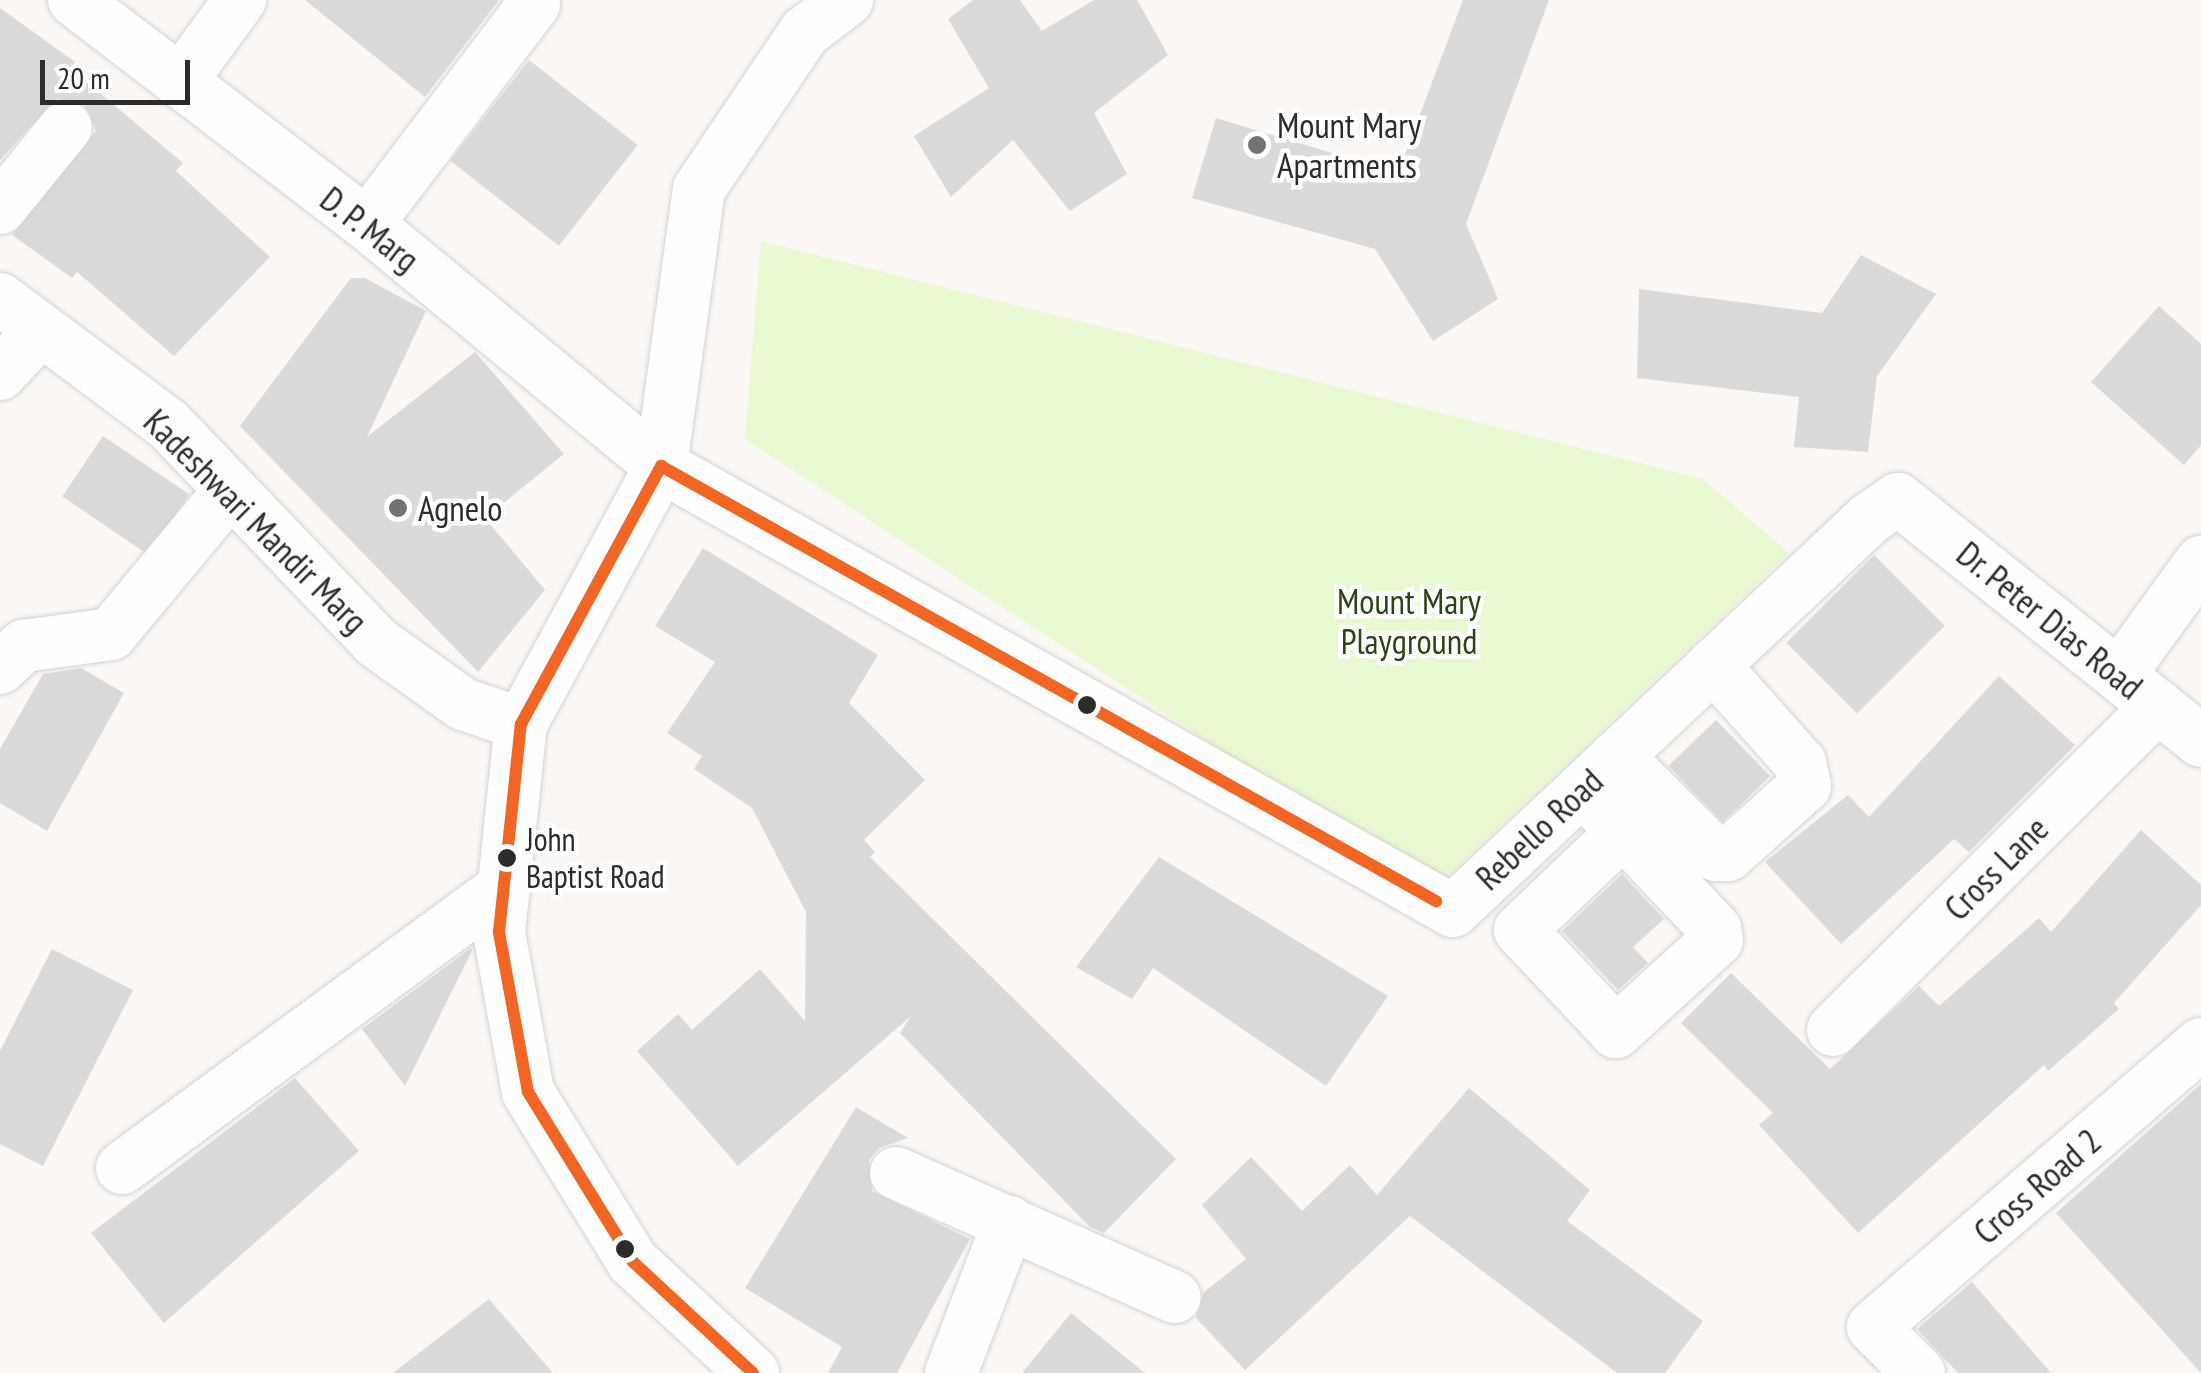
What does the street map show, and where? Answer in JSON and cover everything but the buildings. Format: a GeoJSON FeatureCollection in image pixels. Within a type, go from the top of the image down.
{"type":"FeatureCollection","features":[{"type":"Feature","properties":{"kind":"street","name":"D. P. Marg"},"geometry":{"type":"LineString","coordinates":[[74,0],[367,224],[661,466]]}},
{"type":"Feature","properties":{"kind":"street"},"geometry":{"type":"LineString","coordinates":[[180,82],[240,0]]}},
{"type":"Feature","properties":{"kind":"street"},"geometry":{"type":"LineString","coordinates":[[367,224],[534,4],[529,0]]}},
{"type":"Feature","properties":{"kind":"street"},"geometry":{"type":"LineString","coordinates":[[754,1373],[633,1262],[528,1092],[499,932],[521,724],[661,466],[699,190],[805,32],[847,0]]}},
{"type":"Feature","properties":{"kind":"street"},"geometry":{"type":"LineString","coordinates":[[0,208],[66,127]]}},
{"type":"Feature","properties":{"kind":"street","name":"Kadeshwari Mandir Marg"},"geometry":{"type":"LineString","coordinates":[[0,299],[168,424],[228,493],[376,642],[463,704],[521,724]]}},
{"type":"Feature","properties":{"kind":"street"},"geometry":{"type":"LineString","coordinates":[[0,374],[40,330]]}},
{"type":"Feature","properties":{"kind":"street","name":"Rebello Road"},"geometry":{"type":"LineString","coordinates":[[661,466],[1453,911],[1724,678],[1898,499]]}},
{"type":"Feature","properties":{"kind":"street"},"geometry":{"type":"LineString","coordinates":[[0,668],[24,646],[111,634],[228,493]]}},
{"type":"Feature","properties":{"kind":"street","name":"Dr. Peter Dias Road"},"geometry":{"type":"LineString","coordinates":[[1898,499],[2201,741]]}},
{"type":"Feature","properties":{"kind":"street","name":"Cross Lane"},"geometry":{"type":"LineString","coordinates":[[1834,1030],[2139,690],[2201,562]]}},
{"type":"Feature","properties":{"kind":"street"},"geometry":{"type":"LineString","coordinates":[[1613,775],[1706,850],[1728,856],[1805,786],[1800,763],[1724,678]]}},
{"type":"Feature","properties":{"kind":"street"},"geometry":{"type":"LineString","coordinates":[[1613,775],[1623,832]]}},
{"type":"Feature","properties":{"kind":"street"},"geometry":{"type":"LineString","coordinates":[[122,1168],[504,887]]}},
{"type":"Feature","properties":{"kind":"street","name":"Cross Road 2"},"geometry":{"type":"LineString","coordinates":[[1919,1373],[1873,1327],[2201,1044]]}},
{"type":"Feature","properties":{"kind":"street"},"geometry":{"type":"LineString","coordinates":[[896,1173],[1175,1297]]}},
{"type":"Feature","properties":{"kind":"street"},"geometry":{"type":"LineString","coordinates":[[951,1373],[1009,1222]]}},
{"type":"Feature","properties":{"kind":"green space","name":"Mount Mary Playground"},"geometry":{"type":"Polygon","coordinates":[[[761,241],[1703,479],[1789,553],[1434,889],[745,439],[761,241]]]}},
{"type":"Feature","properties":{"kind":"transit line"},"geometry":{"type":"LineString","coordinates":[[753,1373],[633,1262],[528,1092],[499,932],[521,724],[661,466],[1436,901]]}},
{"type":"Feature","properties":{"kind":"place","name":"Mount Mary Apartments"},"geometry":{"type":"Point","coordinates":[1257,145]}},
{"type":"Feature","properties":{"kind":"place","name":"Agnelo"},"geometry":{"type":"Point","coordinates":[398,508]}},
{"type":"Feature","properties":{"kind":"place","name":"John Baptist Road"},"geometry":{"type":"Point","coordinates":[507,858]}}]}
